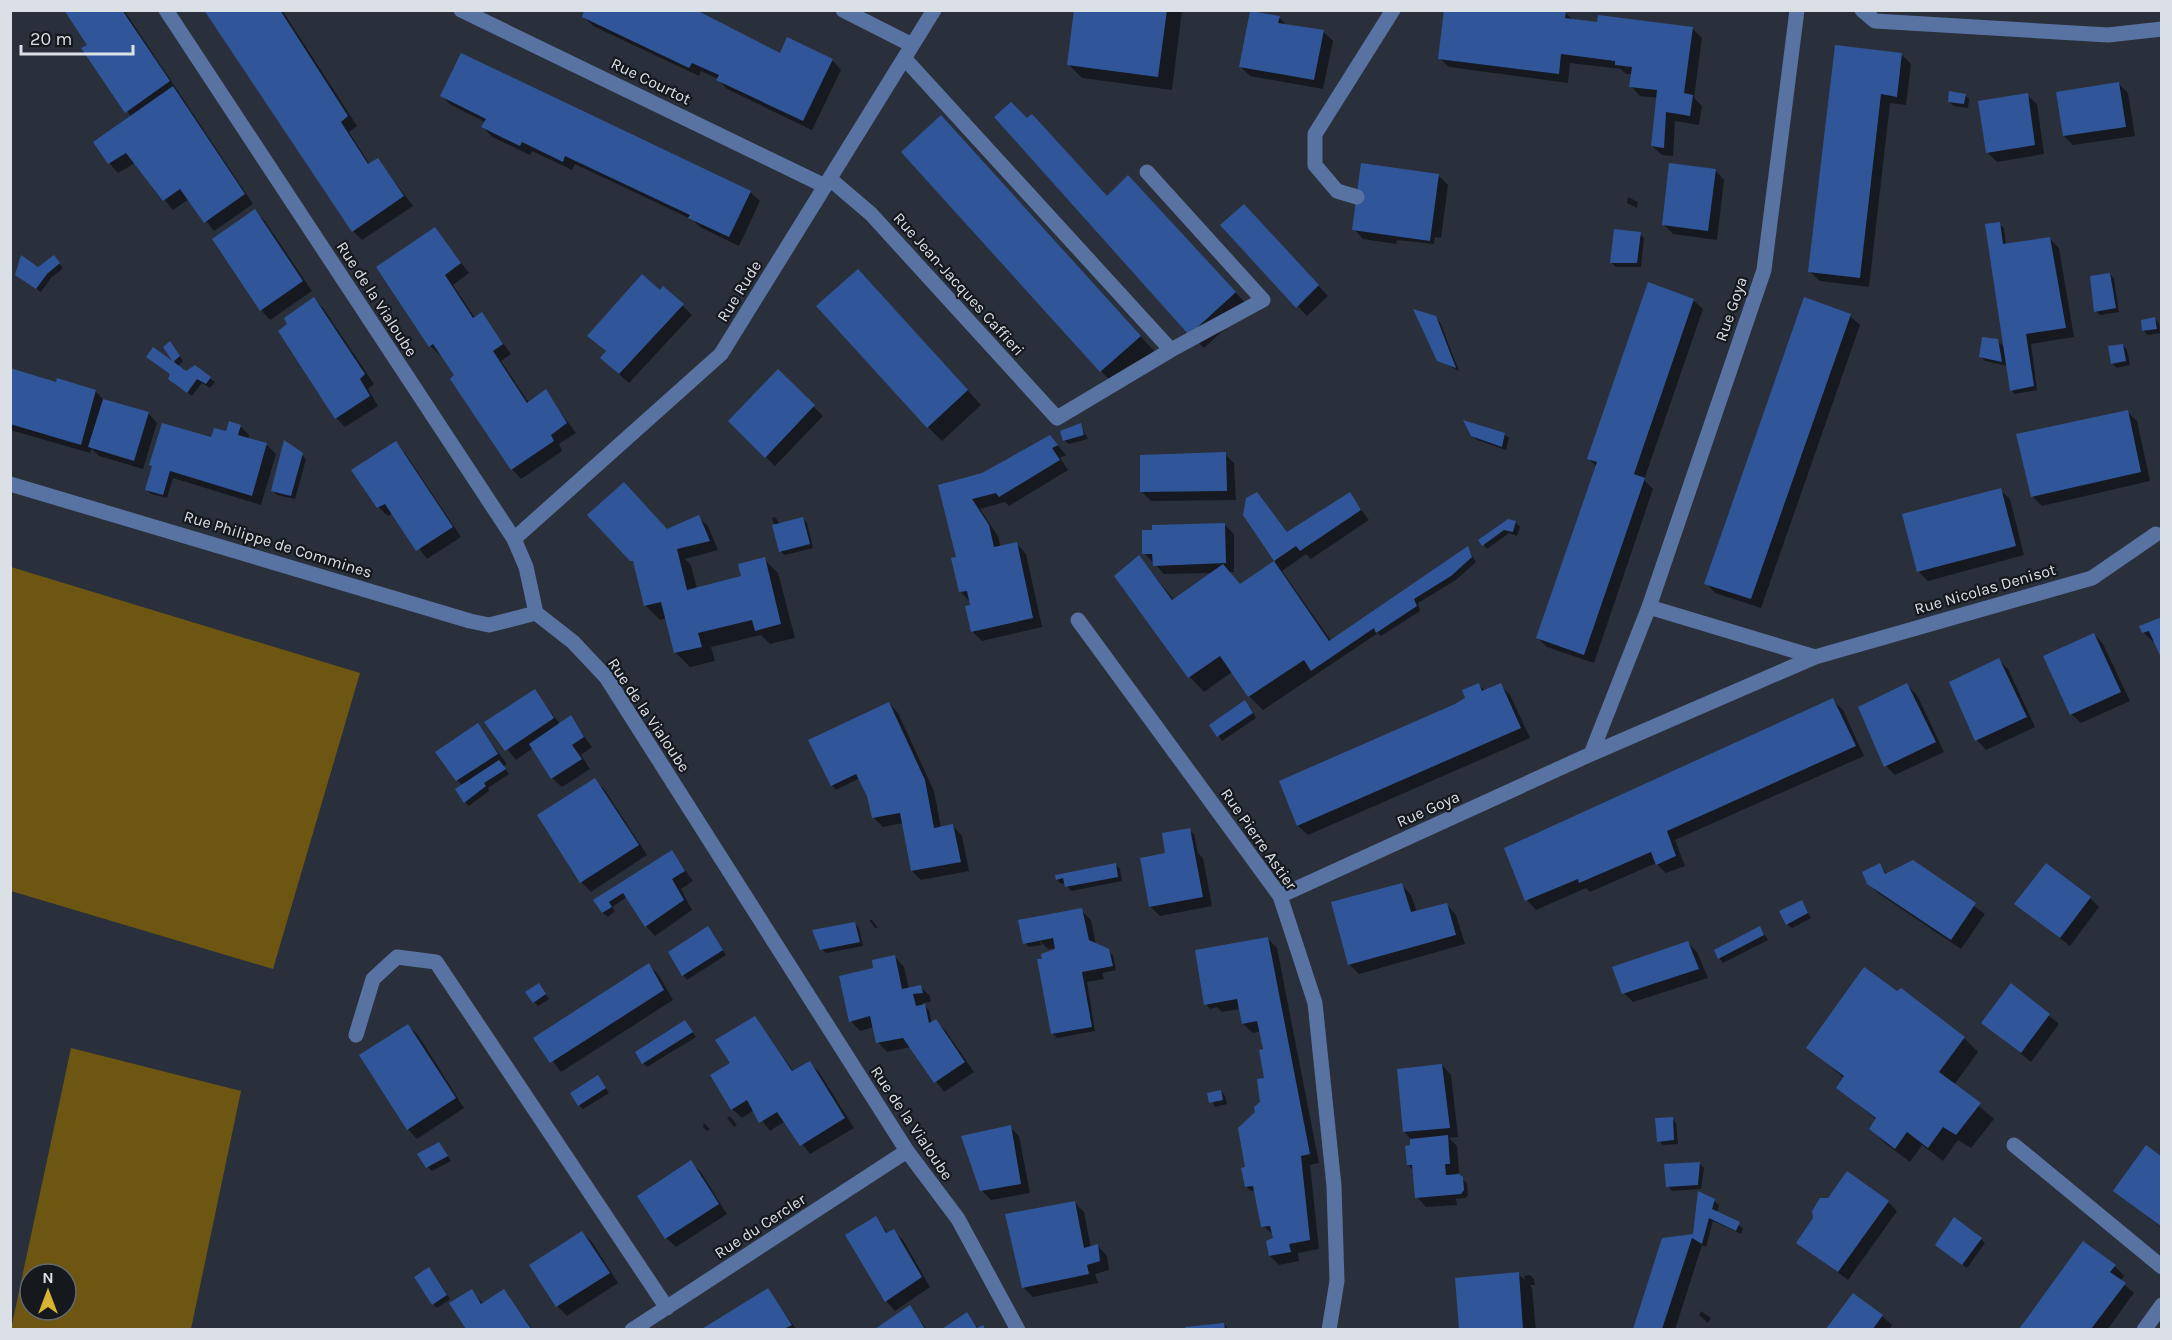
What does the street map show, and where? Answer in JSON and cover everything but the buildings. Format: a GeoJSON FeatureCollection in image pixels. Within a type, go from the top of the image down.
{"type":"FeatureCollection","features":[{"type":"Feature","properties":{"kind":"street","name":"Rue de la Vialoube"},"geometry":{"type":"LineString","coordinates":[[166,10],[514,539],[526,567],[536,613],[573,642],[606,676],[907,1151],[958,1219],[1018,1329]]}},
{"type":"Feature","properties":{"kind":"street","name":"Rue Courtot"},"geometry":{"type":"LineString","coordinates":[[461,10],[827,182]]}},
{"type":"Feature","properties":{"kind":"street"},"geometry":{"type":"LineString","coordinates":[[843,10],[909,52],[1171,350],[1263,300],[1147,172]]}},
{"type":"Feature","properties":{"kind":"street","name":"Rue Rude"},"geometry":{"type":"LineString","coordinates":[[514,539],[721,354],[934,10]]}},
{"type":"Feature","properties":{"kind":"street"},"geometry":{"type":"LineString","coordinates":[[1357,197],[1337,191],[1315,165],[1315,134],[1393,10]]}},
{"type":"Feature","properties":{"kind":"street","name":"Rue Goya"},"geometry":{"type":"LineString","coordinates":[[1591,754],[1648,607],[1764,270],[1797,10]]}},
{"type":"Feature","properties":{"kind":"street"},"geometry":{"type":"LineString","coordinates":[[1862,10],[1875,21],[2097,35],[2162,29]]}},
{"type":"Feature","properties":{"kind":"street","name":"Rue Jean-Jacques Caffieri"},"geometry":{"type":"LineString","coordinates":[[827,182],[871,214],[1056,418],[1171,350]]}},
{"type":"Feature","properties":{"kind":"street","name":"Rue Philippe de Commines"},"geometry":{"type":"LineString","coordinates":[[10,484],[470,621],[489,625],[536,613]]}},
{"type":"Feature","properties":{"kind":"street","name":"Rue Nicolas Denisot"},"geometry":{"type":"LineString","coordinates":[[1815,657],[2092,578],[2156,534]]}},
{"type":"Feature","properties":{"kind":"street"},"geometry":{"type":"LineString","coordinates":[[1648,607],[1815,657]]}},
{"type":"Feature","properties":{"kind":"street","name":"Rue Pierre Astier"},"geometry":{"type":"LineString","coordinates":[[1078,620],[1280,896],[1315,1003],[1334,1186],[1336,1281],[1329,1329]]}},
{"type":"Feature","properties":{"kind":"street","name":"Rue Goya"},"geometry":{"type":"LineString","coordinates":[[1280,896],[1591,754],[1815,657]]}},
{"type":"Feature","properties":{"kind":"street"},"geometry":{"type":"LineString","coordinates":[[356,1035],[373,979],[398,957],[436,962],[667,1308]]}},
{"type":"Feature","properties":{"kind":"street"},"geometry":{"type":"LineString","coordinates":[[2014,1145],[2162,1267]]}},
{"type":"Feature","properties":{"kind":"street","name":"Rue du Cercler"},"geometry":{"type":"LineString","coordinates":[[632,1329],[907,1151]]}},
{"type":"Feature","properties":{"kind":"street"},"geometry":{"type":"LineString","coordinates":[[2144,1329],[2162,1305]]}},
{"type":"Feature","properties":{"kind":"shaded area"},"geometry":{"type":"Polygon","coordinates":[[[11,567],[360,673],[273,969],[11,891],[11,567]]]}},
{"type":"Feature","properties":{"kind":"shaded area"},"geometry":{"type":"Polygon","coordinates":[[[71,1048],[241,1091],[191,1329],[11,1329],[18,1296],[18,1322],[78,1322],[78,1262],[25,1262],[71,1048]]]}}]}
